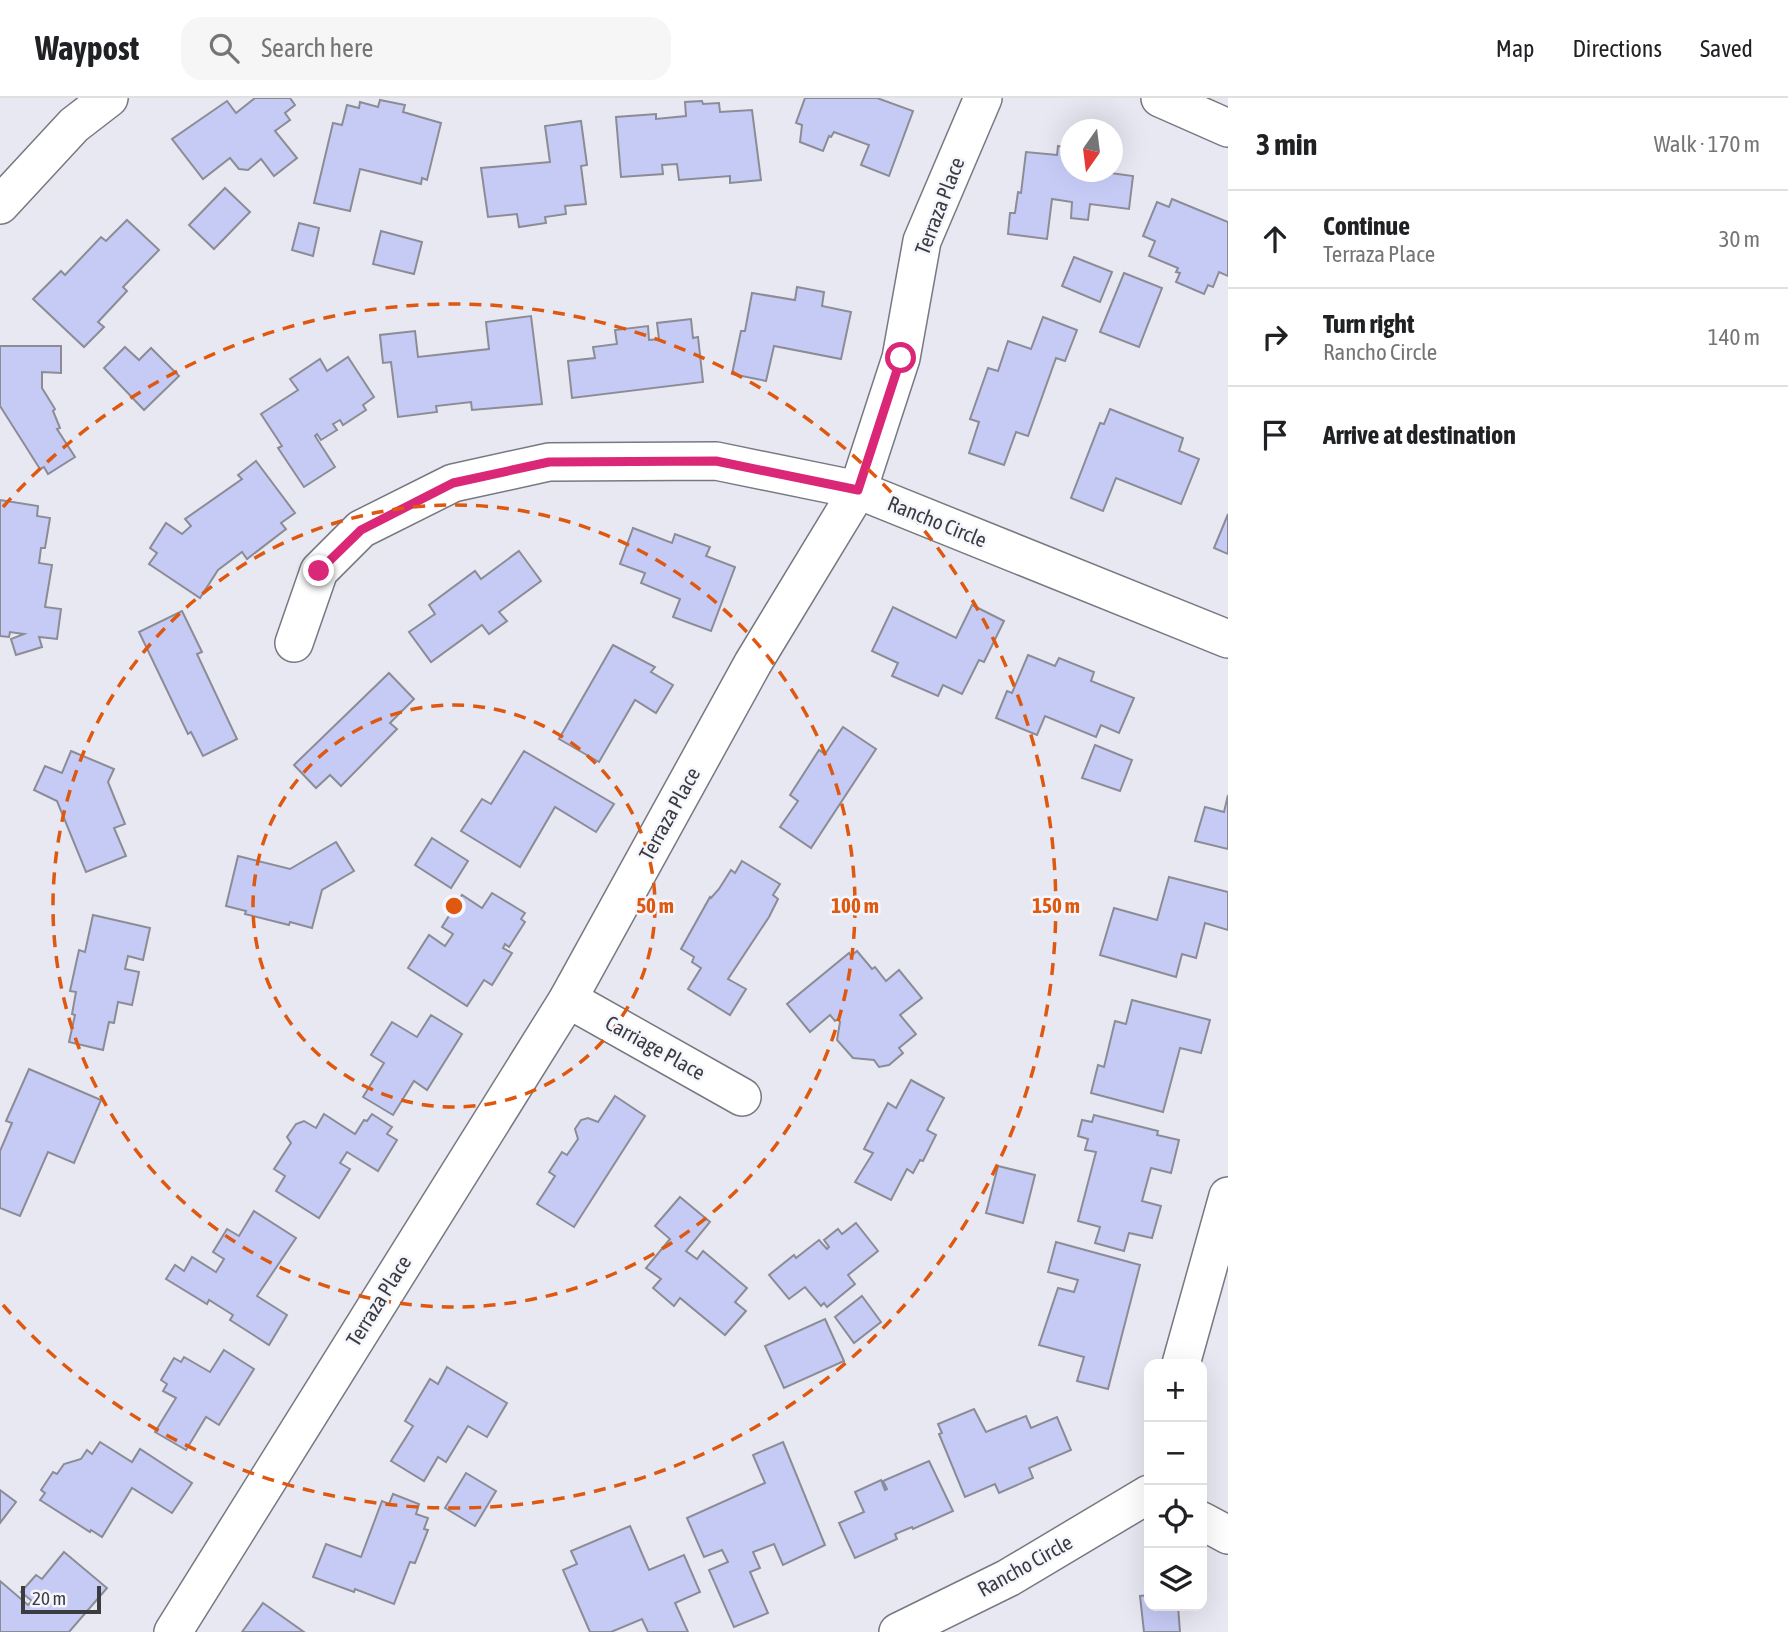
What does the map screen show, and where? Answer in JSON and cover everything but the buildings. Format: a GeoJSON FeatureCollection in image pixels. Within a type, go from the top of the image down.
{"type":"FeatureCollection","features":[{"type":"Feature","properties":{"kind":"street"},"geometry":{"type":"LineString","coordinates":[[0,205],[74,125],[109,98]]}},
{"type":"Feature","properties":{"kind":"street","name":"Terraza Place"},"geometry":{"type":"LineString","coordinates":[[173,1632],[568,999],[753,663],[858,490],[901,358],[922,241],[983,98]]}},
{"type":"Feature","properties":{"kind":"street"},"geometry":{"type":"LineString","coordinates":[[1160,98],[1228,128]]}},
{"type":"Feature","properties":{"kind":"street","name":"Rancho Circle"},"geometry":{"type":"LineString","coordinates":[[294,643],[319,571],[361,530],[453,483],[549,462],[716,461],[858,490],[1228,639]]}},
{"type":"Feature","properties":{"kind":"street","name":"Carriage Place"},"geometry":{"type":"LineString","coordinates":[[568,999],[742,1097]]}},
{"type":"Feature","properties":{"kind":"street"},"geometry":{"type":"LineString","coordinates":[[1182,1359],[1228,1196]]}},
{"type":"Feature","properties":{"kind":"street","name":"Rancho Circle"},"geometry":{"type":"LineString","coordinates":[[898,1632],[1008,1578],[1144,1496]]}},
{"type":"Feature","properties":{"kind":"street"},"geometry":{"type":"LineString","coordinates":[[1207,1524],[1228,1535]]}},
{"type":"Feature","properties":{"kind":"route"},"geometry":{"type":"LineString","coordinates":[[319,571],[361,530],[453,483],[549,462],[716,461],[858,490],[901,358]]}}]}
